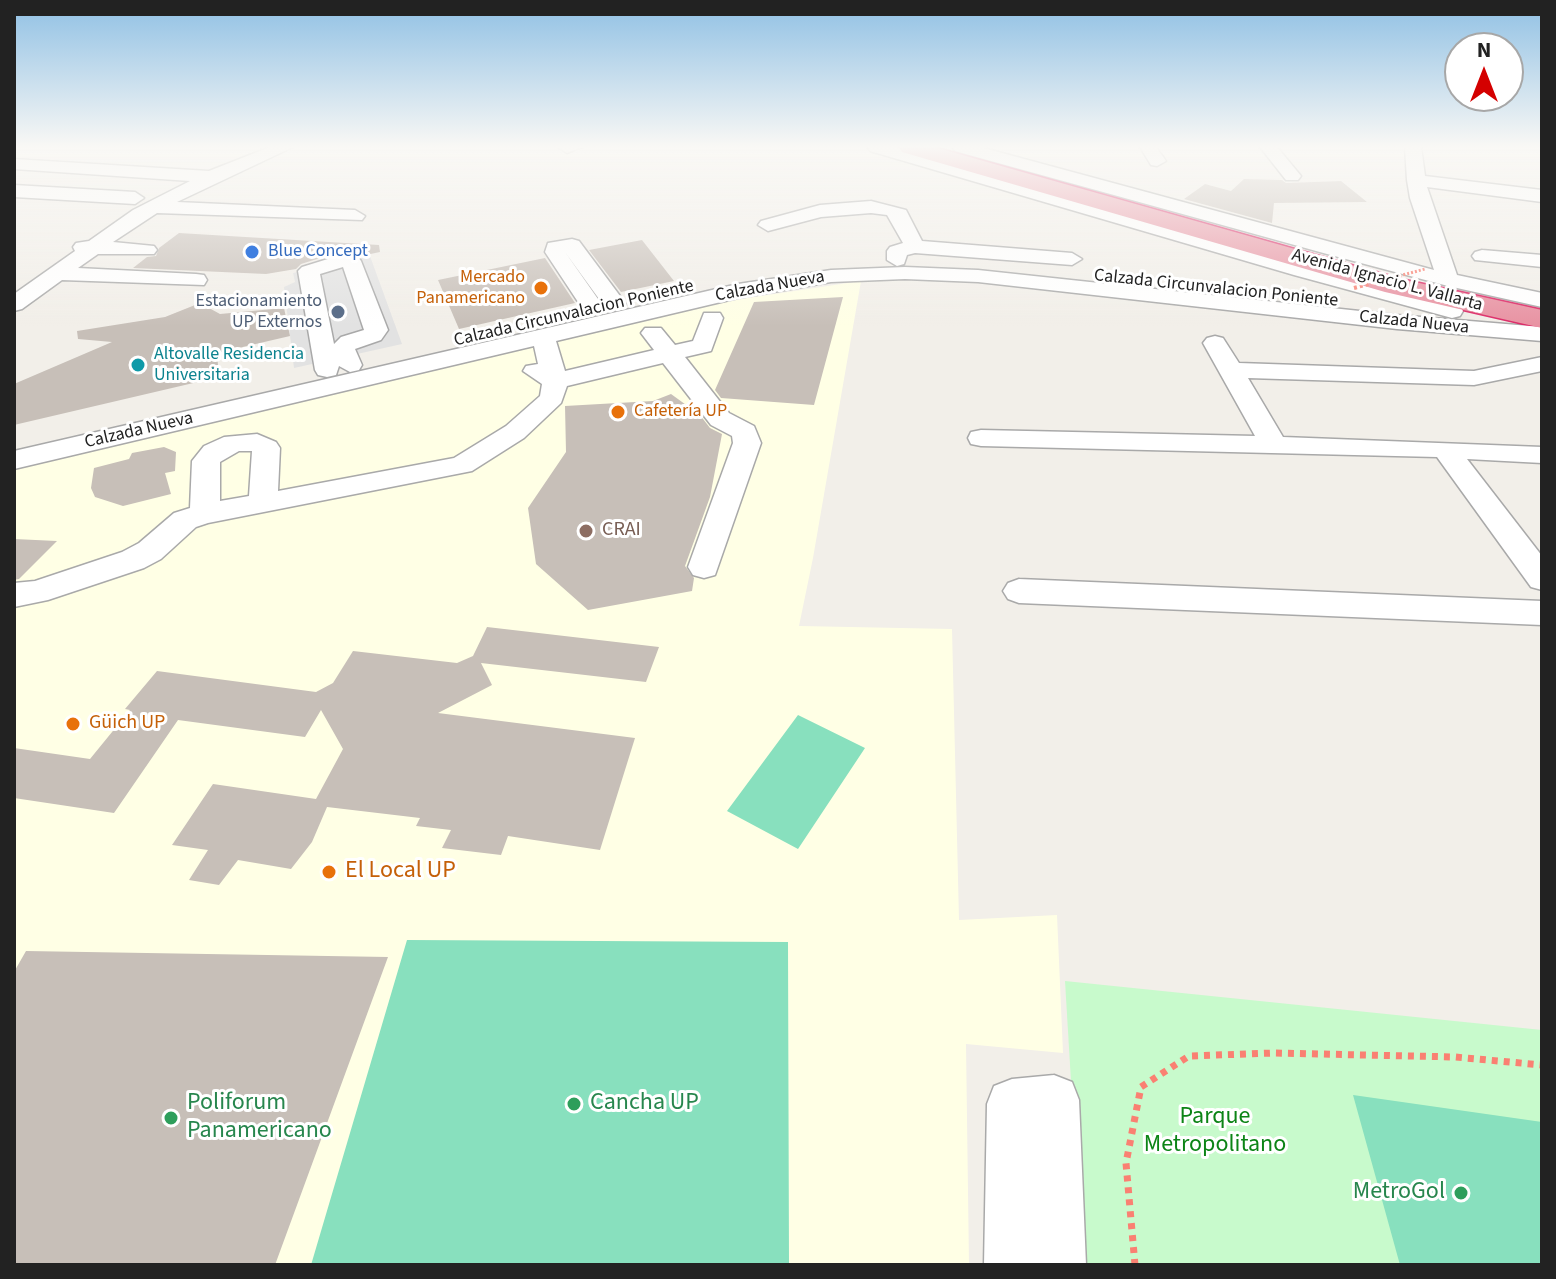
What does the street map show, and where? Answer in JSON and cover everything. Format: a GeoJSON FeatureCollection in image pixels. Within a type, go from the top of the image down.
{"type":"FeatureCollection","features":[{"type":"Feature","properties":{"kind":"highway"},"geometry":{"type":"LineString","coordinates":[[1114,207],[1132,222]]}},
{"type":"Feature","properties":{"kind":"highway","name":"Avenida Ignacio L. Vallarta"},"geometry":{"type":"LineString","coordinates":[[1131,207],[1395,286],[1503,322],[1542,319]]}},
{"type":"Feature","properties":{"kind":"highway","name":"Avenida Ignacio L. Vallarta"},"geometry":{"type":"LineString","coordinates":[[1133,207],[1389,276],[1542,312]]}},
{"type":"Feature","properties":{"kind":"highway"},"geometry":{"type":"LineString","coordinates":[[1396,296],[1503,322]]}},
{"type":"Feature","properties":{"kind":"street"},"geometry":{"type":"LineString","coordinates":[[59,245],[91,232],[136,207]]}},
{"type":"Feature","properties":{"kind":"street"},"geometry":{"type":"LineString","coordinates":[[14,304],[57,273],[91,232],[136,207]]}},
{"type":"Feature","properties":{"kind":"street"},"geometry":{"type":"LineString","coordinates":[[215,207],[355,216]]}},
{"type":"Feature","properties":{"kind":"street"},"geometry":{"type":"LineString","coordinates":[[768,225],[820,211],[871,207],[899,214],[906,254],[1072,259]]}},
{"type":"Feature","properties":{"kind":"street","name":"Avenida Ignacio L. Vallarta"},"geometry":{"type":"LineString","coordinates":[[1080,207],[1396,296],[1503,322]]}},
{"type":"Feature","properties":{"kind":"street","name":"Avenida Ignacio L. Vallarta"},"geometry":{"type":"LineString","coordinates":[[1179,207],[1448,280],[1542,300]]}},
{"type":"Feature","properties":{"kind":"street"},"geometry":{"type":"LineString","coordinates":[[1422,207],[1448,280]]}},
{"type":"Feature","properties":{"kind":"street"},"geometry":{"type":"LineString","coordinates":[[1303,242],[1322,226]]}},
{"type":"Feature","properties":{"kind":"street"},"geometry":{"type":"LineString","coordinates":[[91,232],[147,250]]}},
{"type":"Feature","properties":{"kind":"street","name":"Calzada Circunvalacion Poniente"},"geometry":{"type":"LineString","coordinates":[[14,441],[337,356],[604,307],[762,272],[906,254],[942,268]]}},
{"type":"Feature","properties":{"kind":"street"},"geometry":{"type":"LineString","coordinates":[[1482,256],[1542,261]]}},
{"type":"Feature","properties":{"kind":"street","name":"Calzada Nueva"},"geometry":{"type":"LineString","coordinates":[[14,460],[487,350],[549,359],[771,284],[870,273],[942,268],[1503,322],[1542,333]]}},
{"type":"Feature","properties":{"kind":"street"},"geometry":{"type":"LineString","coordinates":[[57,273],[196,280]]}},
{"type":"Feature","properties":{"kind":"street","name":"Calzada Circunvalacion Poniente"},"geometry":{"type":"LineString","coordinates":[[1225,297],[1413,310],[1420,310],[1426,304]]}},
{"type":"Feature","properties":{"kind":"street"},"geometry":{"type":"LineString","coordinates":[[1503,322],[1541,365]]}},
{"type":"Feature","properties":{"kind":"street"},"geometry":{"type":"LineString","coordinates":[[1215,343],[1274,445]]}},
{"type":"Feature","properties":{"kind":"street"},"geometry":{"type":"LineString","coordinates":[[487,350],[549,359],[661,344],[720,419],[745,432],[747,443],[704,567]]}},
{"type":"Feature","properties":{"kind":"street"},"geometry":{"type":"LineString","coordinates":[[14,595],[37,592],[133,560],[150,551],[185,520],[205,514],[462,465],[515,432],[552,398],[549,359]]}},
{"type":"Feature","properties":{"kind":"street"},"geometry":{"type":"LineString","coordinates":[[1230,370],[1474,378],[1541,365]]}},
{"type":"Feature","properties":{"kind":"street"},"geometry":{"type":"LineString","coordinates":[[981,438],[1445,449],[1542,455]]}},
{"type":"Feature","properties":{"kind":"street"},"geometry":{"type":"LineString","coordinates":[[205,514],[206,461],[214,452],[234,443],[257,442],[266,448],[263,503]]}},
{"type":"Feature","properties":{"kind":"street"},"geometry":{"type":"LineString","coordinates":[[1445,449],[1542,579]]}},
{"type":"Feature","properties":{"kind":"street"},"geometry":{"type":"LineString","coordinates":[[1019,591],[1542,613]]}},
{"type":"Feature","properties":{"kind":"street"},"geometry":{"type":"LineString","coordinates":[[1012,1265],[1012,1104],[1054,1100],[1058,1265]]}},
{"type":"Feature","properties":{"kind":"path"},"geometry":{"type":"LineString","coordinates":[[1354,288],[1425,269]]}},
{"type":"Feature","properties":{"kind":"path"},"geometry":{"type":"LineString","coordinates":[[1135,1265],[1126,1163],[1141,1087],[1189,1056],[1274,1053],[1455,1057],[1542,1065]]}},
{"type":"Feature","properties":{"kind":"shaded area","name":"Estacionamiento UP Externos"},"geometry":{"type":"Polygon","coordinates":[[[370,256],[402,344],[294,368],[284,287],[295,282],[293,273],[370,256]]]}},
{"type":"Feature","properties":{"kind":"shaded area"},"geometry":{"type":"Polygon","coordinates":[[[861,281],[799,626],[952,629],[959,920],[1057,915],[1063,1053],[966,1044],[969,1265],[14,1265],[14,466],[708,304],[861,281]]]}},
{"type":"Feature","properties":{"kind":"green space"},"geometry":{"type":"Polygon","coordinates":[[[798,715],[865,748],[798,849],[727,811],[798,715]]]}},
{"type":"Feature","properties":{"kind":"green space","name":"Cancha UP"},"geometry":{"type":"Polygon","coordinates":[[[407,940],[788,942],[789,1265],[311,1265],[407,940]]]}},
{"type":"Feature","properties":{"kind":"green space","name":"Parque Metropolitano"},"geometry":{"type":"Polygon","coordinates":[[[1065,981],[1542,1030],[1542,1265],[1082,1265],[1065,981]]]}},
{"type":"Feature","properties":{"kind":"green space","name":"MetroGol"},"geometry":{"type":"Polygon","coordinates":[[[1353,1095],[1542,1122],[1542,1265],[1400,1265],[1353,1095]]]}},
{"type":"Feature","properties":{"kind":"building"},"geometry":{"type":"Polygon","coordinates":[[[1212,207],[1274,207],[1272,223],[1212,207]]]}},
{"type":"Feature","properties":{"kind":"building","name":"Blue Concept"},"geometry":{"type":"Polygon","coordinates":[[[179,233],[379,245],[380,252],[361,256],[343,251],[301,264],[296,269],[266,274],[133,268],[147,257],[156,256],[159,248],[179,233]]]}},
{"type":"Feature","properties":{"kind":"building"},"geometry":{"type":"Polygon","coordinates":[[[642,240],[674,281],[621,292],[589,250],[642,240]]]}},
{"type":"Feature","properties":{"kind":"building"},"geometry":{"type":"Polygon","coordinates":[[[545,258],[575,303],[459,329],[438,280],[545,258]]]}},
{"type":"Feature","properties":{"kind":"building"},"geometry":{"type":"Polygon","coordinates":[[[843,297],[814,405],[721,398],[715,390],[754,302],[843,297]]]}},
{"type":"Feature","properties":{"kind":"building","name":"Altovalle Residencia Universitaria"},"geometry":{"type":"Polygon","coordinates":[[[200,303],[220,314],[284,308],[290,336],[217,353],[219,377],[14,425],[14,384],[112,342],[78,339],[77,331],[165,317],[200,303]]]}},
{"type":"Feature","properties":{"kind":"building"},"geometry":{"type":"Polygon","coordinates":[[[671,394],[700,415],[710,428],[722,434],[710,497],[685,566],[694,578],[692,591],[588,610],[536,564],[528,508],[566,452],[565,406],[653,401],[671,394]]]}},
{"type":"Feature","properties":{"kind":"building"},"geometry":{"type":"Polygon","coordinates":[[[164,447],[176,452],[175,471],[165,473],[171,494],[123,506],[95,497],[91,488],[94,468],[129,459],[132,453],[164,447]]]}},
{"type":"Feature","properties":{"kind":"building"},"geometry":{"type":"Polygon","coordinates":[[[14,539],[57,541],[19,579],[14,580],[14,539]]]}},
{"type":"Feature","properties":{"kind":"building"},"geometry":{"type":"Polygon","coordinates":[[[487,627],[659,647],[646,682],[481,663],[492,685],[438,713],[635,738],[600,850],[508,836],[501,855],[442,848],[451,830],[416,826],[420,818],[327,807],[312,842],[291,869],[238,860],[219,885],[189,880],[208,850],[172,845],[213,784],[316,799],[343,749],[321,710],[305,737],[178,720],[114,813],[14,798],[14,748],[90,759],[130,710],[125,709],[157,671],[316,692],[333,683],[353,651],[457,663],[473,656],[487,627]]]}},
{"type":"Feature","properties":{"kind":"building","name":"Poliforum Panamericano"},"geometry":{"type":"Polygon","coordinates":[[[26,951],[388,957],[275,1265],[14,1265],[14,972],[26,951]]]}},
{"type":"Feature","properties":{"kind":"place","name":"Blue Concept"},"geometry":{"type":"Point","coordinates":[252,252]}},
{"type":"Feature","properties":{"kind":"place","name":"Mercado Panamericano"},"geometry":{"type":"Point","coordinates":[541,288]}},
{"type":"Feature","properties":{"kind":"place","name":"Estacionamiento UP Externos"},"geometry":{"type":"Point","coordinates":[338,312]}},
{"type":"Feature","properties":{"kind":"place","name":"Altovalle Residencia Universitaria"},"geometry":{"type":"Point","coordinates":[138,365]}},
{"type":"Feature","properties":{"kind":"place","name":"Cafetería UP"},"geometry":{"type":"Point","coordinates":[618,412]}},
{"type":"Feature","properties":{"kind":"place","name":"CRAI"},"geometry":{"type":"Point","coordinates":[586,531]}},
{"type":"Feature","properties":{"kind":"place","name":"Güich UP"},"geometry":{"type":"Point","coordinates":[73,724]}},
{"type":"Feature","properties":{"kind":"place","name":"El Local UP"},"geometry":{"type":"Point","coordinates":[329,872]}},
{"type":"Feature","properties":{"kind":"place","name":"Cancha UP"},"geometry":{"type":"Point","coordinates":[574,1104]}},
{"type":"Feature","properties":{"kind":"place","name":"Poliforum Panamericano"},"geometry":{"type":"Point","coordinates":[171,1118]}},
{"type":"Feature","properties":{"kind":"place","name":"MetroGol"},"geometry":{"type":"Point","coordinates":[1461,1193]}}]}
